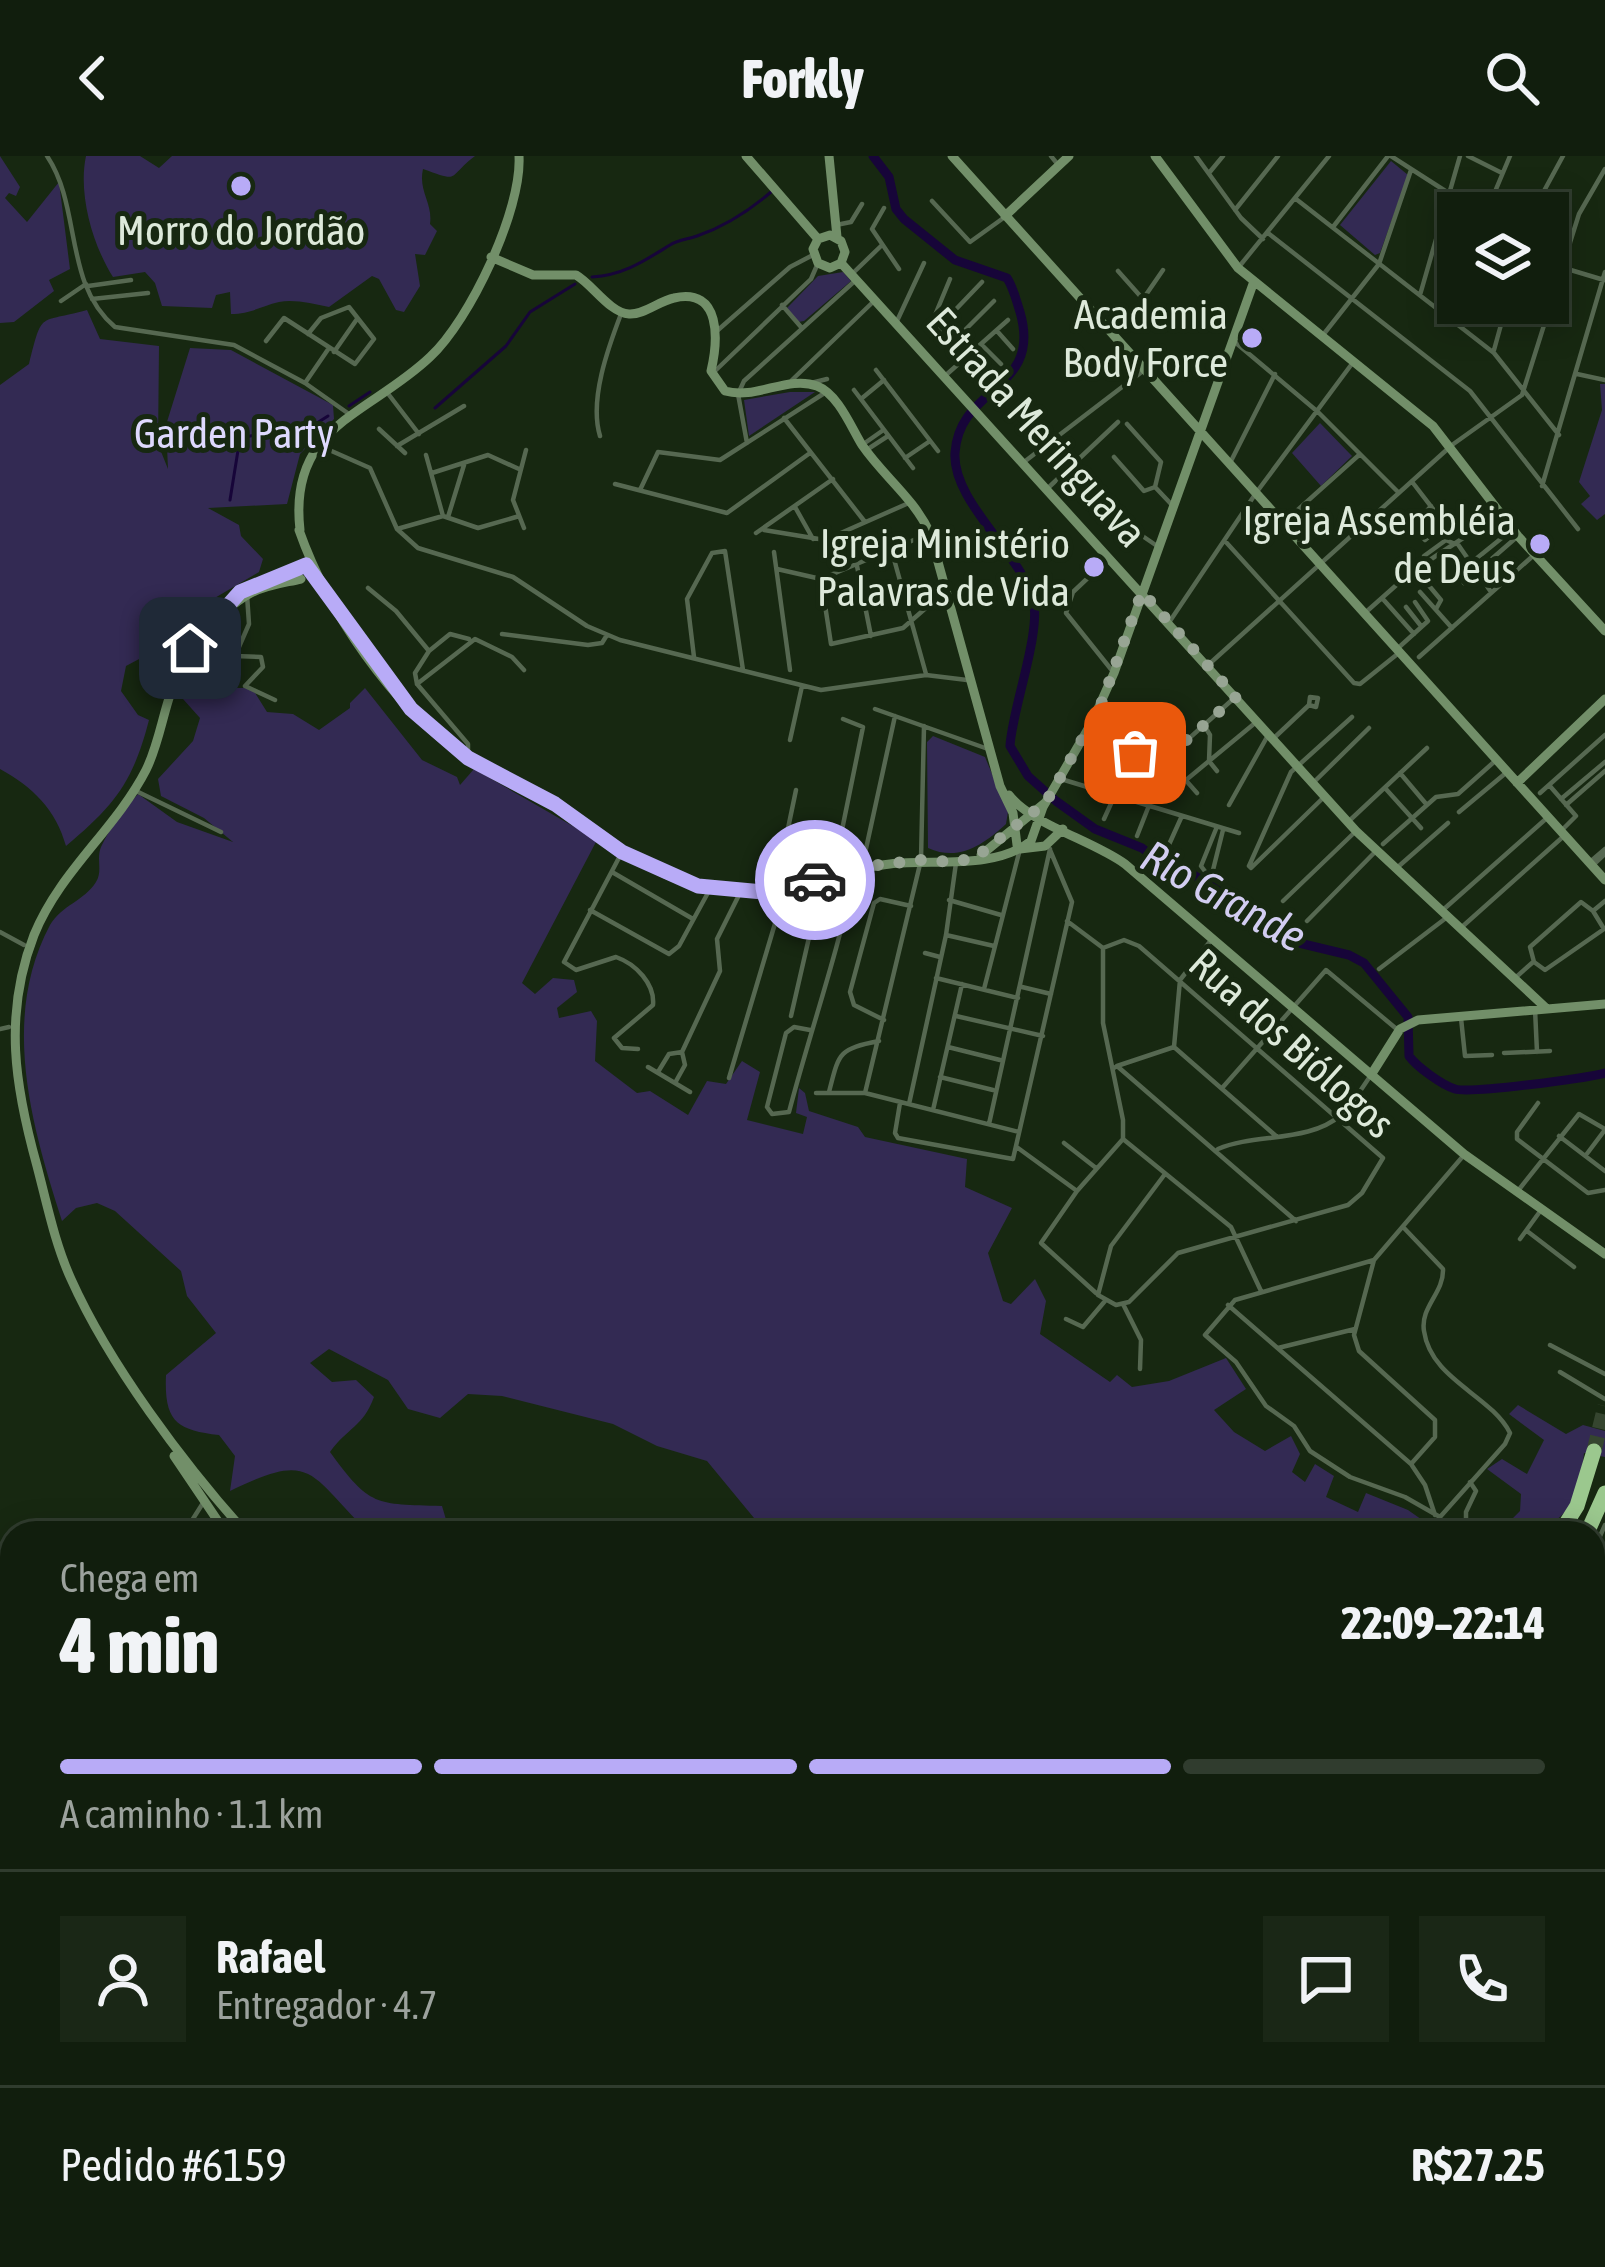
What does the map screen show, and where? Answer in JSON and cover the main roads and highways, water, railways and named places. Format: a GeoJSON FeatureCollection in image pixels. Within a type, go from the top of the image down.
{"type":"FeatureCollection","features":[{"type":"Feature","properties":{"kind":"highway"},"geometry":{"type":"LineString","coordinates":[[1568,1521],[1594,1451]]}},
{"type":"Feature","properties":{"kind":"waterway","name":"Rio Grande"},"geometry":{"type":"LineString","coordinates":[[873,156],[889,177],[896,209],[904,219],[955,260],[1007,278],[1020,312],[1024,338],[1020,358],[970,413],[955,453],[964,490],[1026,581],[1033,599],[1030,650],[1010,746],[1028,776],[1095,829],[1142,848],[1163,864],[1183,868],[1299,943],[1364,963],[1408,1017],[1409,1056],[1450,1087],[1504,1087],[1605,1073]]}},
{"type":"Feature","properties":{"kind":"waterway"},"geometry":{"type":"LineString","coordinates":[[592,277],[624,270],[673,243],[717,228],[771,192]]}},
{"type":"Feature","properties":{"kind":"waterway"},"geometry":{"type":"LineString","coordinates":[[435,408],[506,346],[530,312],[575,284]]}},
{"type":"Feature","properties":{"kind":"waterway"},"geometry":{"type":"LineString","coordinates":[[349,406],[370,392]]}},
{"type":"Feature","properties":{"kind":"waterway"},"geometry":{"type":"LineString","coordinates":[[230,500],[240,438],[309,428],[328,416]]}},
{"type":"Feature","properties":{"kind":"tunnel"},"geometry":{"type":"LineString","coordinates":[[1594,1451],[1605,1406]]}},
{"type":"Feature","properties":{"kind":"place","name":"Morro do Jordão"},"geometry":{"type":"Point","coordinates":[241,186]}},
{"type":"Feature","properties":{"kind":"place","name":"Academia Body Force"},"geometry":{"type":"Point","coordinates":[1252,338]}},
{"type":"Feature","properties":{"kind":"place","name":"Igreja Assembléia de Deus"},"geometry":{"type":"Point","coordinates":[1540,544]}},
{"type":"Feature","properties":{"kind":"place","name":"Igreja Ministério Palavras de Vida"},"geometry":{"type":"Point","coordinates":[1094,567]}},
{"type":"Feature","properties":{"kind":"park label","name":"Garden Party"},"geometry":{"type":"Point","coordinates":[234,433]}}]}
